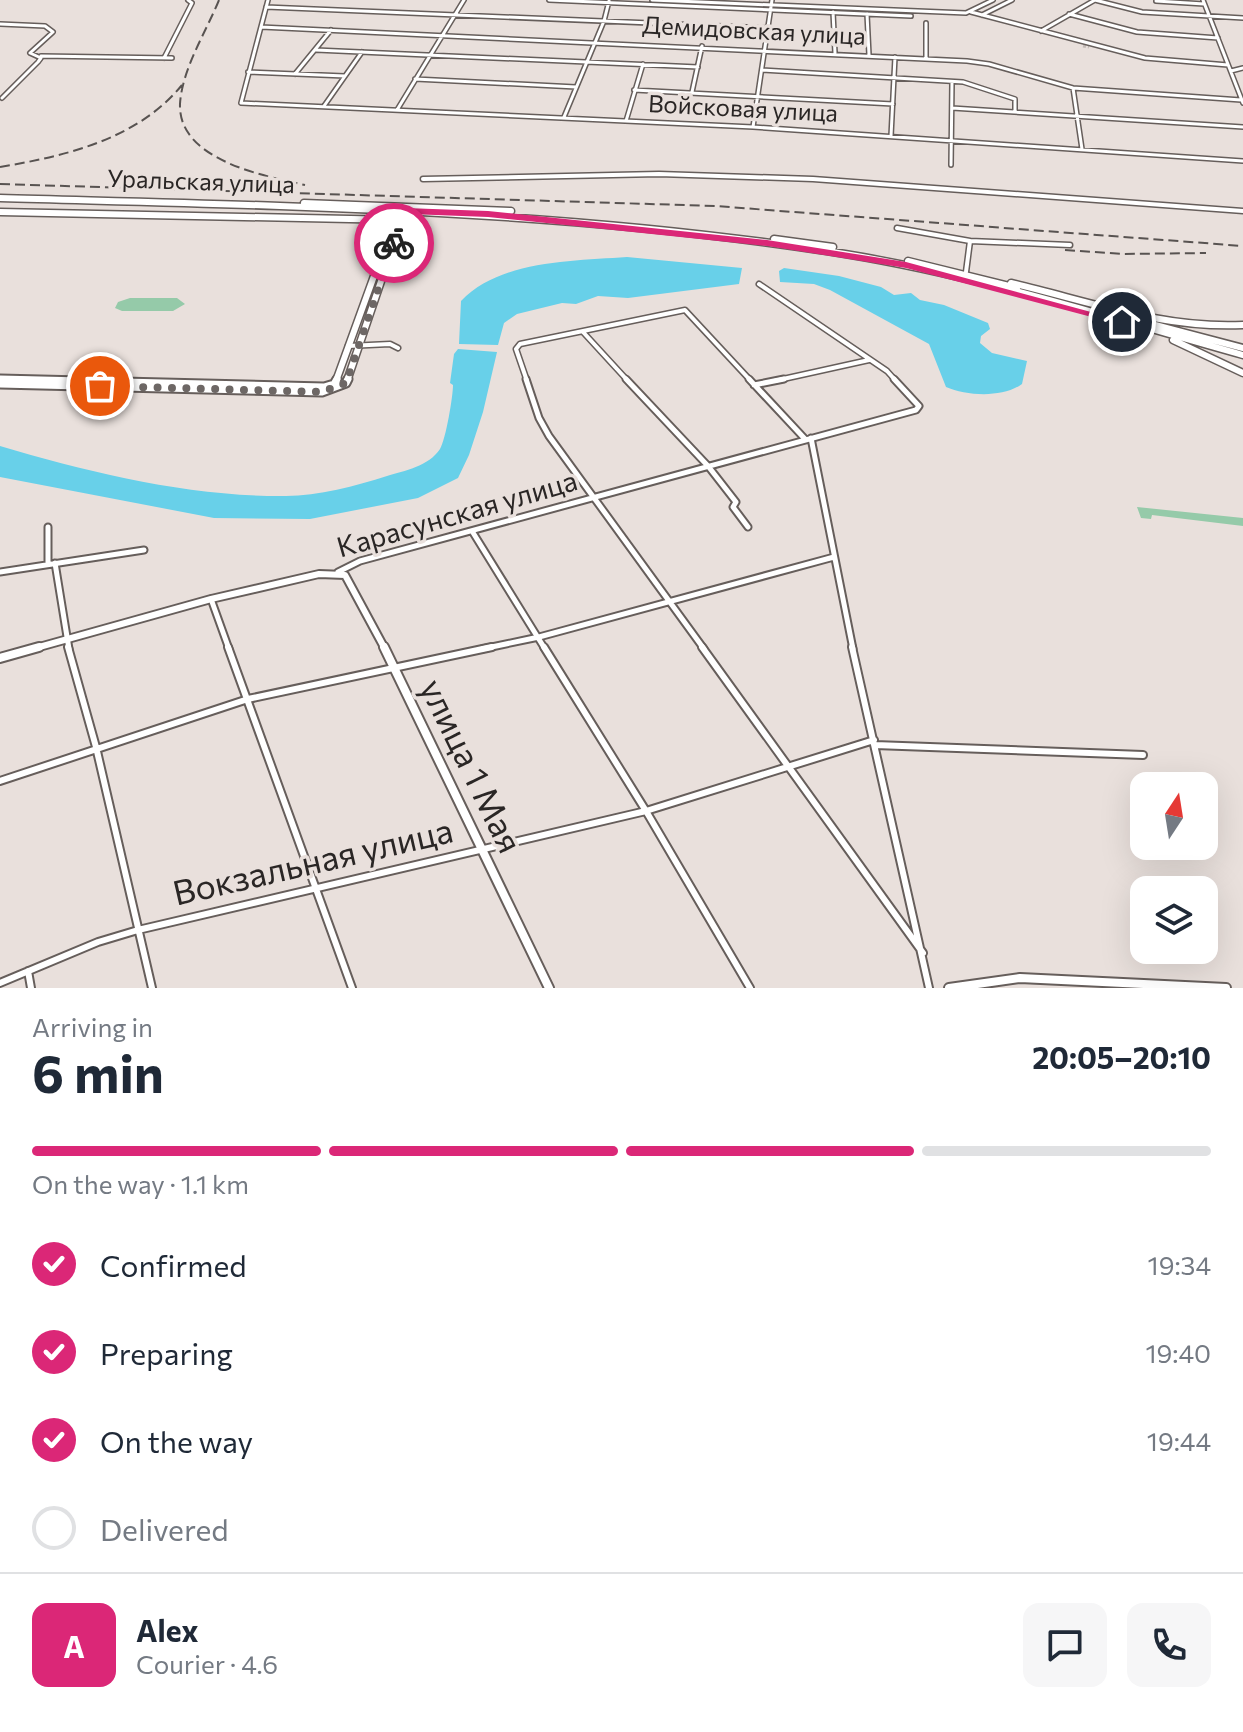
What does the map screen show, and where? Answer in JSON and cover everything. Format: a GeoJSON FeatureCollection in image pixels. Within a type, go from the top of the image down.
{"type":"FeatureCollection","features":[{"type":"Feature","properties":{"kind":"main road","name":"Уральская улица"},"geometry":{"type":"LineString","coordinates":[[0,196],[398,215]]}},
{"type":"Feature","properties":{"kind":"main road","name":"Уральская улица"},"geometry":{"type":"LineString","coordinates":[[0,212],[546,217],[795,242],[931,266],[1243,355]]}},
{"type":"Feature","properties":{"kind":"main road"},"geometry":{"type":"LineString","coordinates":[[0,381],[330,388],[346,383],[398,215]]}},
{"type":"Feature","properties":{"kind":"main road"},"geometry":{"type":"LineString","coordinates":[[330,388],[338,380],[349,342],[398,215]]}},
{"type":"Feature","properties":{"kind":"main road","name":"Уральская улица"},"geometry":{"type":"LineString","coordinates":[[546,217],[845,254],[937,273],[1243,348]]}},
{"type":"Feature","properties":{"kind":"main road"},"geometry":{"type":"LineString","coordinates":[[931,266],[1169,322],[1203,327],[1243,325]]}},
{"type":"Feature","properties":{"kind":"main road"},"geometry":{"type":"LineString","coordinates":[[1140,324],[1209,354],[1243,373]]}},
{"type":"Feature","properties":{"kind":"street"},"geometry":{"type":"LineString","coordinates":[[164,58],[192,3],[188,0]]}},
{"type":"Feature","properties":{"kind":"street"},"geometry":{"type":"LineString","coordinates":[[268,0],[248,72],[345,76]]}},
{"type":"Feature","properties":{"kind":"street"},"geometry":{"type":"LineString","coordinates":[[397,110],[464,0]]}},
{"type":"Feature","properties":{"kind":"street"},"geometry":{"type":"LineString","coordinates":[[549,0],[771,5],[911,16]]}},
{"type":"Feature","properties":{"kind":"street"},"geometry":{"type":"LineString","coordinates":[[652,0],[970,12],[1082,44],[1145,58],[1228,65]]}},
{"type":"Feature","properties":{"kind":"street"},"geometry":{"type":"LineString","coordinates":[[889,0],[890,10]]}},
{"type":"Feature","properties":{"kind":"street"},"geometry":{"type":"LineString","coordinates":[[970,12],[993,0]]}},
{"type":"Feature","properties":{"kind":"street"},"geometry":{"type":"LineString","coordinates":[[982,15],[1012,0]]}},
{"type":"Feature","properties":{"kind":"street"},"geometry":{"type":"LineString","coordinates":[[1040,31],[1095,0],[1142,12],[1243,18]]}},
{"type":"Feature","properties":{"kind":"street"},"geometry":{"type":"LineString","coordinates":[[564,117],[604,21],[609,1]]}},
{"type":"Feature","properties":{"kind":"street"},"geometry":{"type":"LineString","coordinates":[[1156,1],[1204,2],[1242,101]]}},
{"type":"Feature","properties":{"kind":"street"},"geometry":{"type":"LineString","coordinates":[[753,127],[771,5]]}},
{"type":"Feature","properties":{"kind":"street"},"geometry":{"type":"LineString","coordinates":[[266,7],[768,28]]}},
{"type":"Feature","properties":{"kind":"street"},"geometry":{"type":"LineString","coordinates":[[833,12],[835,53]]}},
{"type":"Feature","properties":{"kind":"street"},"geometry":{"type":"LineString","coordinates":[[867,14],[869,55]]}},
{"type":"Feature","properties":{"kind":"street"},"geometry":{"type":"LineString","coordinates":[[1069,14],[1137,32],[1218,38]]}},
{"type":"Feature","properties":{"kind":"street"},"geometry":{"type":"LineString","coordinates":[[926,23],[926,59]]}},
{"type":"Feature","properties":{"kind":"street"},"geometry":{"type":"LineString","coordinates":[[0,24],[50,28],[53,32],[30,53],[40,57],[172,58]]}},
{"type":"Feature","properties":{"kind":"street","name":"Демидовская улица"},"geometry":{"type":"LineString","coordinates":[[261,27],[766,49],[980,62],[1073,88],[1242,101]]}},
{"type":"Feature","properties":{"kind":"street"},"geometry":{"type":"LineString","coordinates":[[295,74],[332,30]]}},
{"type":"Feature","properties":{"kind":"street"},"geometry":{"type":"LineString","coordinates":[[692,92],[702,46]]}},
{"type":"Feature","properties":{"kind":"street"},"geometry":{"type":"LineString","coordinates":[[1089,47],[1103,47]]}},
{"type":"Feature","properties":{"kind":"street"},"geometry":{"type":"LineString","coordinates":[[1105,53],[1111,49]]}},
{"type":"Feature","properties":{"kind":"street"},"geometry":{"type":"LineString","coordinates":[[316,50],[698,67]]}},
{"type":"Feature","properties":{"kind":"street"},"geometry":{"type":"LineString","coordinates":[[324,106],[362,51]]}},
{"type":"Feature","properties":{"kind":"street"},"geometry":{"type":"LineString","coordinates":[[2,98],[40,57]]}},
{"type":"Feature","properties":{"kind":"street"},"geometry":{"type":"LineString","coordinates":[[891,136],[895,57]]}},
{"type":"Feature","properties":{"kind":"street"},"geometry":{"type":"LineString","coordinates":[[626,121],[643,64]]}},
{"type":"Feature","properties":{"kind":"street"},"geometry":{"type":"LineString","coordinates":[[1231,71],[1243,68]]}},
{"type":"Feature","properties":{"kind":"street"},"geometry":{"type":"LineString","coordinates":[[762,70],[952,82],[1011,97],[1015,99],[1015,112]]}},
{"type":"Feature","properties":{"kind":"street","name":"Войсковая улица"},"geometry":{"type":"LineString","coordinates":[[248,72],[241,103],[753,127],[1243,161]]}},
{"type":"Feature","properties":{"kind":"street"},"geometry":{"type":"LineString","coordinates":[[415,79],[576,87]]}},
{"type":"Feature","properties":{"kind":"street"},"geometry":{"type":"LineString","coordinates":[[951,165],[952,82]]}},
{"type":"Feature","properties":{"kind":"street"},"geometry":{"type":"LineString","coordinates":[[1073,88],[1082,149]]}},
{"type":"Feature","properties":{"kind":"street"},"geometry":{"type":"LineString","coordinates":[[634,90],[893,104]]}},
{"type":"Feature","properties":{"kind":"street"},"geometry":{"type":"LineString","coordinates":[[952,108],[1243,127]]}},
{"type":"Feature","properties":{"kind":"street"},"geometry":{"type":"LineString","coordinates":[[423,179],[659,174],[813,179],[1243,211]]}},
{"type":"Feature","properties":{"kind":"street"},"geometry":{"type":"LineString","coordinates":[[897,228],[970,241],[1070,245]]}},
{"type":"Feature","properties":{"kind":"street"},"geometry":{"type":"LineString","coordinates":[[966,272],[970,241]]}},
{"type":"Feature","properties":{"kind":"street"},"geometry":{"type":"LineString","coordinates":[[759,284],[870,360]]}},
{"type":"Feature","properties":{"kind":"street"},"geometry":{"type":"LineString","coordinates":[[923,953],[549,436],[516,349],[520,344],[679,310],[688,312],[754,385],[808,438],[923,953],[929,988]]}},
{"type":"Feature","properties":{"kind":"street"},"geometry":{"type":"LineString","coordinates":[[582,331],[708,466],[736,502],[733,507],[748,527]]}},
{"type":"Feature","properties":{"kind":"street"},"geometry":{"type":"LineString","coordinates":[[349,342],[390,344],[398,348]]}},
{"type":"Feature","properties":{"kind":"street"},"geometry":{"type":"LineString","coordinates":[[754,385],[870,360]]}},
{"type":"Feature","properties":{"kind":"street","name":"Карасунская улица"},"geometry":{"type":"LineString","coordinates":[[0,658],[211,599],[338,572],[360,561],[916,410],[918,402],[900,383],[870,360]]}},
{"type":"Feature","properties":{"kind":"street"},"geometry":{"type":"LineString","coordinates":[[48,527],[51,563],[66,639],[96,747],[152,988]]}},
{"type":"Feature","properties":{"kind":"street"},"geometry":{"type":"LineString","coordinates":[[472,531],[646,811],[750,988]]}},
{"type":"Feature","properties":{"kind":"street"},"geometry":{"type":"LineString","coordinates":[[0,572],[144,550]]}},
{"type":"Feature","properties":{"kind":"street"},"geometry":{"type":"LineString","coordinates":[[0,781],[248,699],[539,637],[834,557]]}},
{"type":"Feature","properties":{"kind":"street","name":"улица 1 Мая"},"geometry":{"type":"LineString","coordinates":[[338,572],[348,579],[394,666],[549,988]]}},
{"type":"Feature","properties":{"kind":"street"},"geometry":{"type":"LineString","coordinates":[[211,599],[352,988]]}},
{"type":"Feature","properties":{"kind":"street","name":"Вокзальная улица"},"geometry":{"type":"LineString","coordinates":[[0,983],[138,930],[646,811],[785,766],[875,742],[1143,755]]}},
{"type":"Feature","properties":{"kind":"street"},"geometry":{"type":"LineString","coordinates":[[28,971],[31,988]]}},
{"type":"Feature","properties":{"kind":"street"},"geometry":{"type":"LineString","coordinates":[[949,988],[1026,978],[1226,988]]}},
{"type":"Feature","properties":{"kind":"green space"},"geometry":{"type":"Polygon","coordinates":[[[130,298],[177,298],[185,304],[173,311],[122,311],[115,308],[118,302],[130,298]]]}},
{"type":"Feature","properties":{"kind":"green space"},"geometry":{"type":"Polygon","coordinates":[[[1137,507],[1243,518],[1243,526],[1152,515],[1151,519],[1141,518],[1137,507]]]}},
{"type":"Feature","properties":{"kind":"water"},"geometry":{"type":"Polygon","coordinates":[[[627,257],[742,268],[739,284],[628,298],[598,296],[576,304],[562,303],[517,314],[504,323],[498,345],[459,344],[461,301],[496,277],[538,265],[627,257]]]}},
{"type":"Feature","properties":{"kind":"water"},"geometry":{"type":"Polygon","coordinates":[[[784,268],[839,276],[881,287],[894,295],[911,293],[920,300],[944,305],[988,323],[990,329],[981,336],[980,343],[992,353],[1027,361],[1022,384],[1005,392],[985,394],[946,387],[929,344],[830,290],[814,284],[780,282],[779,271],[784,268]]]}},
{"type":"Feature","properties":{"kind":"water"},"geometry":{"type":"Polygon","coordinates":[[[458,349],[497,352],[483,412],[458,478],[418,498],[310,519],[214,518],[0,477],[0,446],[142,482],[214,492],[298,496],[363,483],[416,467],[440,449],[450,407],[454,354],[458,349]]]}},
{"type":"Feature","properties":{"kind":"tunnel"},"geometry":{"type":"LineString","coordinates":[[1083,46],[1089,47]]}},
{"type":"Feature","properties":{"kind":"railway"},"geometry":{"type":"LineString","coordinates":[[219,0],[185,77],[180,104],[183,123],[193,139],[226,162],[305,185]]}},
{"type":"Feature","properties":{"kind":"railway"},"geometry":{"type":"LineString","coordinates":[[0,167],[75,150],[122,132],[164,104],[182,85]]}},
{"type":"Feature","properties":{"kind":"railway"},"geometry":{"type":"LineString","coordinates":[[0,184],[715,206],[1243,246]]}},
{"type":"Feature","properties":{"kind":"railway"},"geometry":{"type":"LineString","coordinates":[[1065,250],[1124,254],[1206,253]]}},
{"type":"Feature","properties":{"kind":"way so far"},"geometry":{"type":"LineString","coordinates":[[100,386],[322,392],[340,387],[346,383],[394,243]]}},
{"type":"Feature","properties":{"kind":"route"},"geometry":{"type":"LineString","coordinates":[[394,243],[405,211],[488,214],[641,229],[767,243],[906,265],[1122,322]]}}]}
